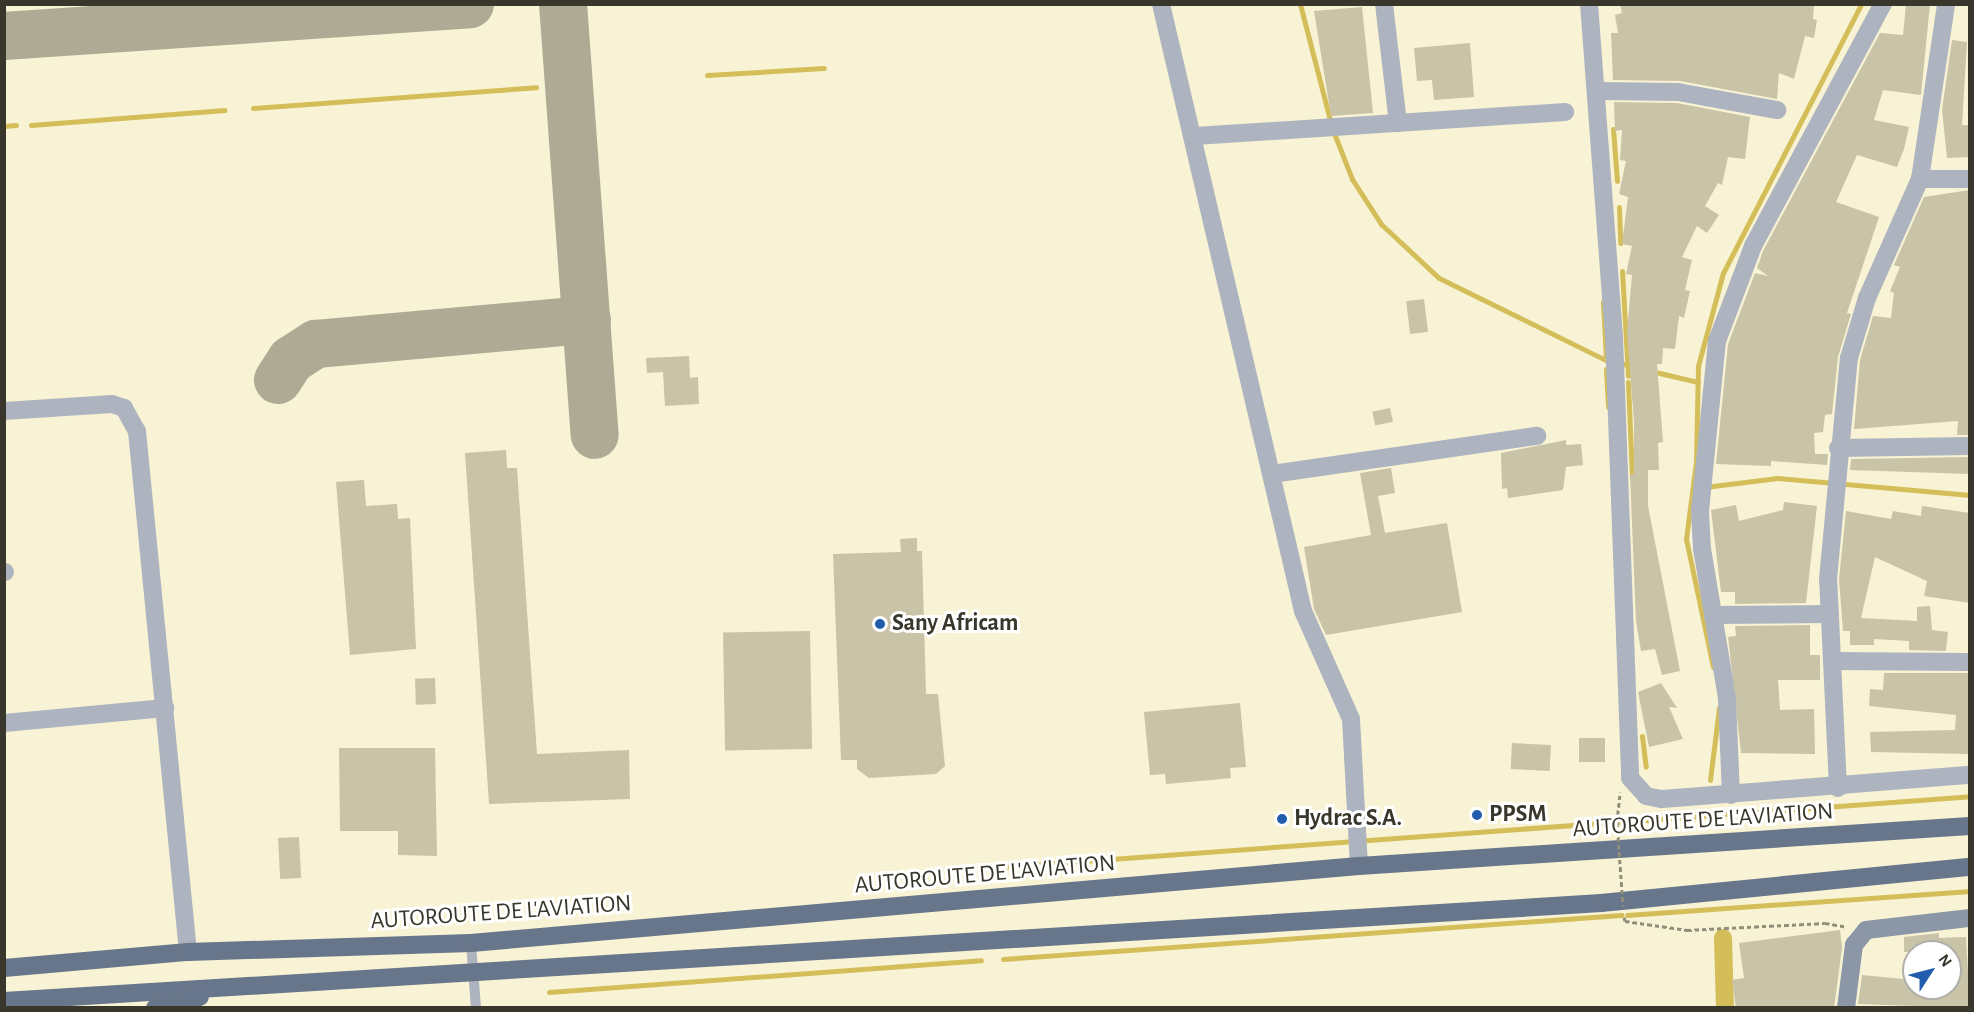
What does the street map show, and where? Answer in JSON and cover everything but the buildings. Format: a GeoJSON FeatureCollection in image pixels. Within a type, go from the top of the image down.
{"type":"FeatureCollection","features":[{"type":"Feature","properties":{"kind":"highway","name":"AUTOROUTE DE L'AVIATION"},"geometry":{"type":"LineString","coordinates":[[4,968],[188,952],[471,943],[1359,866],[1970,826]]}},
{"type":"Feature","properties":{"kind":"highway"},"geometry":{"type":"LineString","coordinates":[[4,1001],[1601,903],[1970,867]]}},
{"type":"Feature","properties":{"kind":"highway"},"geometry":{"type":"LineString","coordinates":[[155,1008],[244,986]]}},
{"type":"Feature","properties":{"kind":"main road"},"geometry":{"type":"LineString","coordinates":[[1846,1008],[1854,945],[1866,930],[1970,918]]}},
{"type":"Feature","properties":{"kind":"street"},"geometry":{"type":"LineString","coordinates":[[1161,4],[1195,136],[1303,611],[1351,719],[1359,866]]}},
{"type":"Feature","properties":{"kind":"street"},"geometry":{"type":"LineString","coordinates":[[1384,4],[1398,123]]}},
{"type":"Feature","properties":{"kind":"street"},"geometry":{"type":"LineString","coordinates":[[1589,4],[1598,91],[1614,336],[1630,778],[1646,796],[1662,799],[1839,788],[1970,776]]}},
{"type":"Feature","properties":{"kind":"street"},"geometry":{"type":"LineString","coordinates":[[1731,795],[1727,698],[1713,615],[1700,511],[1717,341],[1753,246],[1883,4]]}},
{"type":"Feature","properties":{"kind":"street"},"geometry":{"type":"LineString","coordinates":[[1839,788],[1830,614],[1834,492],[1849,358],[1867,298],[1920,179],[1946,4]]}},
{"type":"Feature","properties":{"kind":"street"},"geometry":{"type":"LineString","coordinates":[[1598,91],[1678,92],[1777,110]]}},
{"type":"Feature","properties":{"kind":"street"},"geometry":{"type":"LineString","coordinates":[[1195,136],[1316,130],[1565,112]]}},
{"type":"Feature","properties":{"kind":"street"},"geometry":{"type":"LineString","coordinates":[[1920,179],[1970,179]]}},
{"type":"Feature","properties":{"kind":"street"},"geometry":{"type":"LineString","coordinates":[[4,411],[112,404],[133,418],[165,708],[188,952]]}},
{"type":"Feature","properties":{"kind":"street"},"geometry":{"type":"LineString","coordinates":[[1272,474],[1537,436]]}},
{"type":"Feature","properties":{"kind":"street"},"geometry":{"type":"LineString","coordinates":[[1839,448],[1970,446]]}},
{"type":"Feature","properties":{"kind":"street"},"geometry":{"type":"LineString","coordinates":[[1713,615],[1830,614]]}},
{"type":"Feature","properties":{"kind":"street"},"geometry":{"type":"LineString","coordinates":[[1832,661],[1970,662]]}},
{"type":"Feature","properties":{"kind":"street"},"geometry":{"type":"LineString","coordinates":[[4,723],[165,708]]}},
{"type":"Feature","properties":{"kind":"lane"},"geometry":{"type":"LineString","coordinates":[[471,943],[476,1008]]}},
{"type":"Feature","properties":{"kind":"path"},"geometry":{"type":"LineString","coordinates":[[1619,793],[1617,822],[1625,921],[1687,930],[1825,923],[1866,930]]}},
{"type":"Feature","properties":{"kind":"waterway"},"geometry":{"type":"LineString","coordinates":[[1300,4],[1332,128],[1352,179],[1381,224],[1439,278],[1606,360],[1636,367]]}},
{"type":"Feature","properties":{"kind":"waterway"},"geometry":{"type":"LineString","coordinates":[[1713,667],[1686,539],[1696,462],[1698,366],[1723,273],[1861,4]]}},
{"type":"Feature","properties":{"kind":"waterway"},"geometry":{"type":"LineString","coordinates":[[707,75],[824,68]]}},
{"type":"Feature","properties":{"kind":"waterway"},"geometry":{"type":"LineString","coordinates":[[253,108],[536,87]]}},
{"type":"Feature","properties":{"kind":"waterway"},"geometry":{"type":"LineString","coordinates":[[31,125],[224,110]]}},
{"type":"Feature","properties":{"kind":"waterway"},"geometry":{"type":"LineString","coordinates":[[4,126],[16,125]]}},
{"type":"Feature","properties":{"kind":"waterway"},"geometry":{"type":"LineString","coordinates":[[1613,129],[1617,181]]}},
{"type":"Feature","properties":{"kind":"waterway"},"geometry":{"type":"LineString","coordinates":[[1619,207],[1620,243]]}},
{"type":"Feature","properties":{"kind":"waterway"},"geometry":{"type":"LineString","coordinates":[[1622,271],[1628,376]]}},
{"type":"Feature","properties":{"kind":"waterway"},"geometry":{"type":"LineString","coordinates":[[1603,302],[1606,359]]}},
{"type":"Feature","properties":{"kind":"waterway"},"geometry":{"type":"LineString","coordinates":[[1606,369],[1608,407]]}},
{"type":"Feature","properties":{"kind":"waterway"},"geometry":{"type":"LineString","coordinates":[[1651,371],[1698,382]]}},
{"type":"Feature","properties":{"kind":"waterway"},"geometry":{"type":"LineString","coordinates":[[1628,382],[1632,479]]}},
{"type":"Feature","properties":{"kind":"waterway"},"geometry":{"type":"LineString","coordinates":[[1705,487],[1777,478],[1970,495]]}},
{"type":"Feature","properties":{"kind":"waterway"},"geometry":{"type":"LineString","coordinates":[[1710,780],[1719,708]]}},
{"type":"Feature","properties":{"kind":"waterway"},"geometry":{"type":"LineString","coordinates":[[1642,736],[1646,767]]}},
{"type":"Feature","properties":{"kind":"waterway"},"geometry":{"type":"LineString","coordinates":[[1620,822],[1970,796]]}},
{"type":"Feature","properties":{"kind":"waterway"},"geometry":{"type":"LineString","coordinates":[[1001,867],[1614,822]]}},
{"type":"Feature","properties":{"kind":"waterway"},"geometry":{"type":"LineString","coordinates":[[1627,915],[1970,891]]}},
{"type":"Feature","properties":{"kind":"waterway"},"geometry":{"type":"LineString","coordinates":[[1003,959],[1621,915]]}},
{"type":"Feature","properties":{"kind":"waterway"},"geometry":{"type":"LineString","coordinates":[[1723,938],[1725,1008]]}},
{"type":"Feature","properties":{"kind":"waterway"},"geometry":{"type":"LineString","coordinates":[[549,992],[981,960]]}},
{"type":"Feature","properties":{"kind":"taxiway"},"geometry":{"type":"LineString","coordinates":[[4,36],[470,4]]}},
{"type":"Feature","properties":{"kind":"taxiway"},"geometry":{"type":"LineString","coordinates":[[563,4],[595,435]]}},
{"type":"Feature","properties":{"kind":"taxiway"},"geometry":{"type":"LineString","coordinates":[[278,380],[291,360],[316,344],[587,320]]}},
{"type":"Feature","properties":{"kind":"place","name":"Sany Africam"},"geometry":{"type":"Point","coordinates":[880,624]}},
{"type":"Feature","properties":{"kind":"place","name":"PPSM"},"geometry":{"type":"Point","coordinates":[1477,815]}},
{"type":"Feature","properties":{"kind":"place","name":"Hydrac S.A."},"geometry":{"type":"Point","coordinates":[1282,819]}}]}
